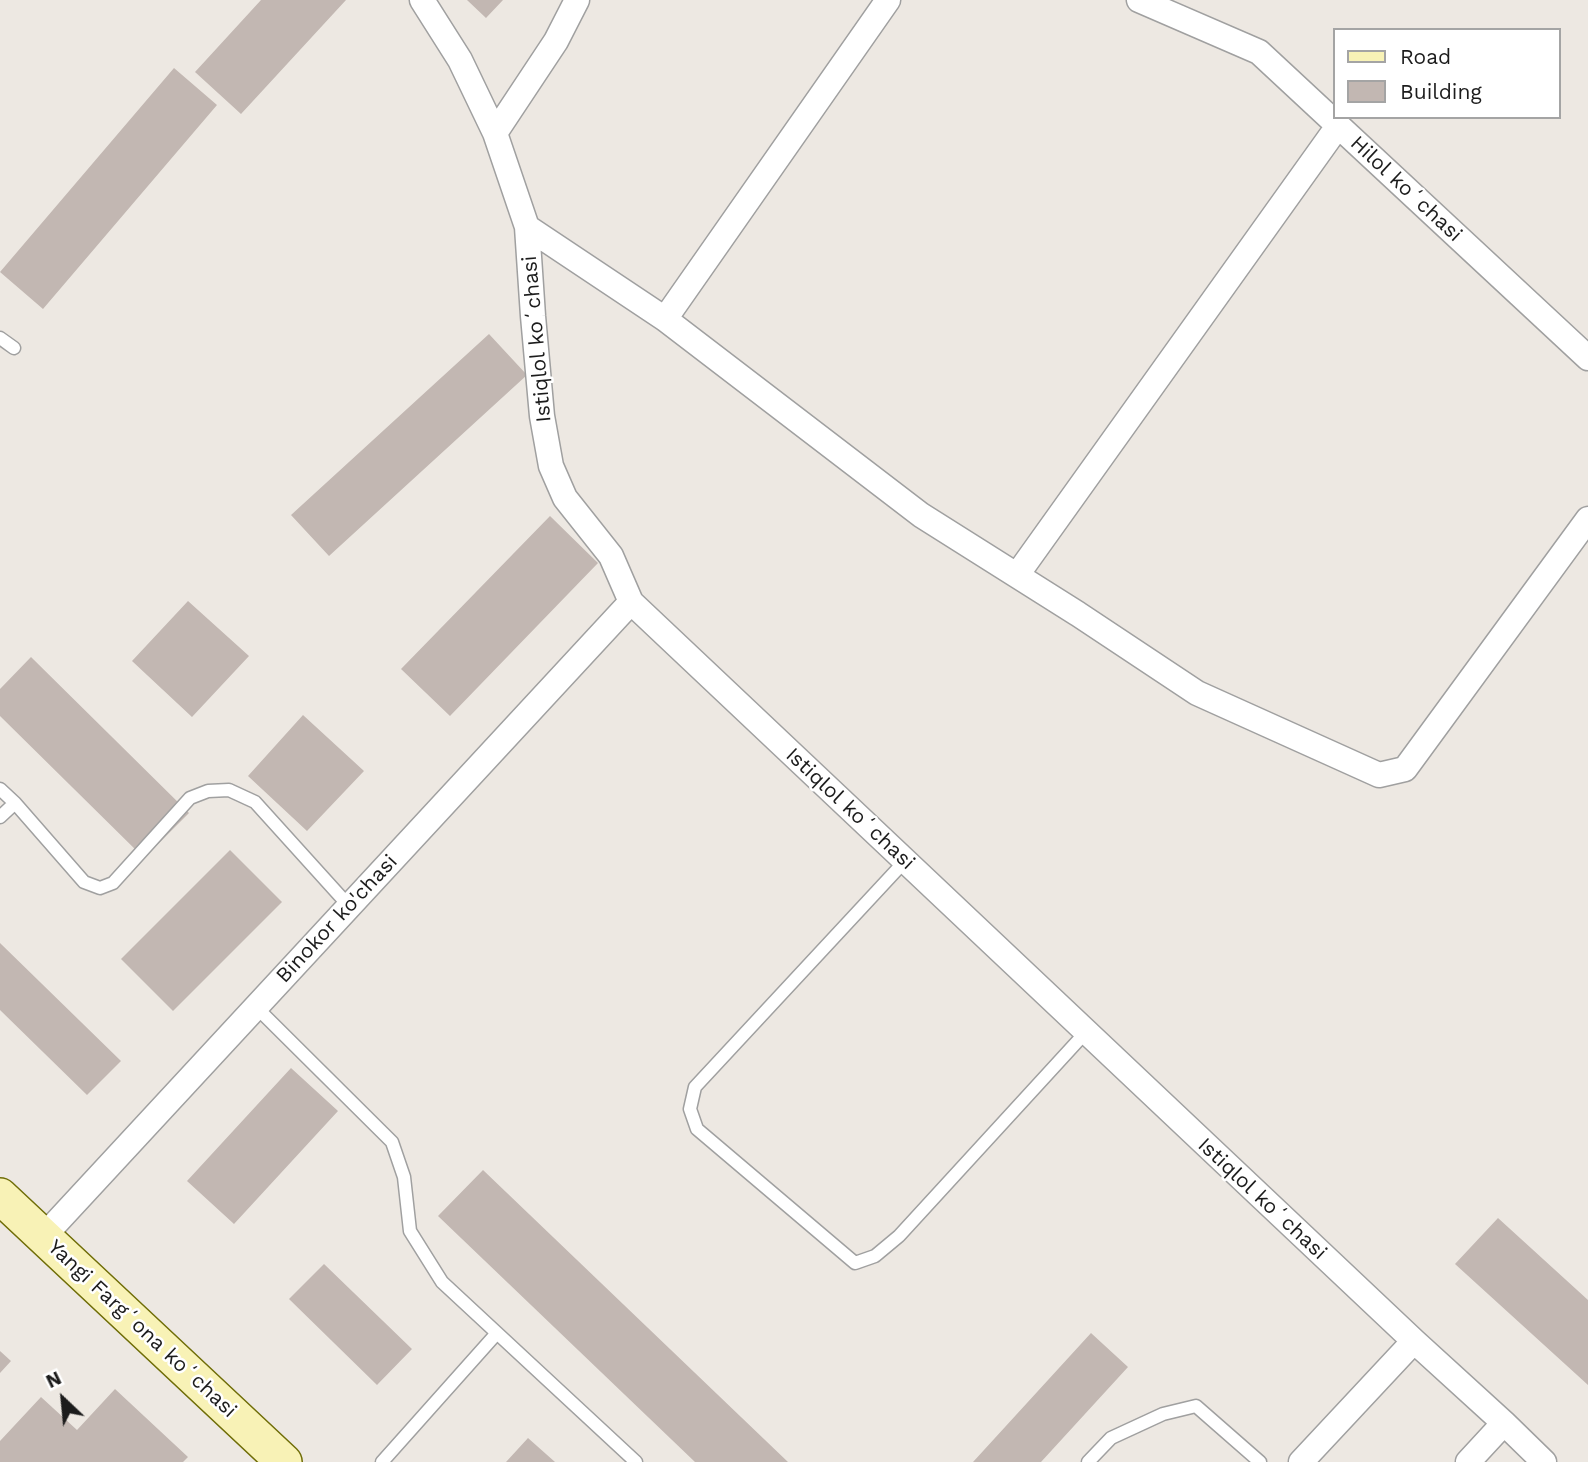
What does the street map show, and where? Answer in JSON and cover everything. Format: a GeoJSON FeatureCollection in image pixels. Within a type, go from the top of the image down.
{"type":"FeatureCollection","features":[{"type":"Feature","properties":{"kind":"main road","name":"Yangi Fargʻona koʻchasi"},"geometry":{"type":"LineString","coordinates":[[0,1196],[284,1462]]}},
{"type":"Feature","properties":{"kind":"street","name":"Istiqlol koʻchasi"},"geometry":{"type":"LineString","coordinates":[[422,0],[460,60],[495,133],[527,227],[542,416],[551,466],[565,498],[611,556],[631,601],[1544,1462]]}},
{"type":"Feature","properties":{"kind":"street"},"geometry":{"type":"LineString","coordinates":[[495,133],[556,41],[576,0]]}},
{"type":"Feature","properties":{"kind":"street"},"geometry":{"type":"LineString","coordinates":[[665,319],[888,0]]}},
{"type":"Feature","properties":{"kind":"street","name":"Hilol koʻchasi"},"geometry":{"type":"LineString","coordinates":[[1139,0],[1259,52],[1588,358]]}},
{"type":"Feature","properties":{"kind":"street"},"geometry":{"type":"LineString","coordinates":[[1017,575],[1338,126]]}},
{"type":"Feature","properties":{"kind":"street"},"geometry":{"type":"LineString","coordinates":[[527,227],[665,319],[921,515],[1197,693],[1379,775],[1405,769],[1588,519]]}},
{"type":"Feature","properties":{"kind":"street","name":"Binokor ko'chasi"},"geometry":{"type":"LineString","coordinates":[[43,1237],[631,601]]}},
{"type":"Feature","properties":{"kind":"street"},"geometry":{"type":"LineString","coordinates":[[1301,1462],[1414,1341]]}},
{"type":"Feature","properties":{"kind":"street"},"geometry":{"type":"LineString","coordinates":[[1468,1462],[1504,1423]]}},
{"type":"Feature","properties":{"kind":"lane"},"geometry":{"type":"LineString","coordinates":[[0,338],[14,348]]}},
{"type":"Feature","properties":{"kind":"lane"},"geometry":{"type":"LineString","coordinates":[[0,789],[84,882],[100,887],[113,883],[190,798],[208,792],[229,790],[255,802],[349,906]]}},
{"type":"Feature","properties":{"kind":"lane"},"geometry":{"type":"LineString","coordinates":[[0,817],[15,803]]}},
{"type":"Feature","properties":{"kind":"lane"},"geometry":{"type":"LineString","coordinates":[[905,860],[695,1087],[690,1109],[697,1129],[855,1263],[875,1256],[899,1236],[1086,1032]]}},
{"type":"Feature","properties":{"kind":"lane"},"geometry":{"type":"LineString","coordinates":[[256,1007],[392,1142],[404,1177],[410,1231],[442,1282],[636,1462]]}},
{"type":"Feature","properties":{"kind":"lane"},"geometry":{"type":"LineString","coordinates":[[382,1462],[497,1334]]}},
{"type":"Feature","properties":{"kind":"lane"},"geometry":{"type":"LineString","coordinates":[[1088,1462],[1111,1438],[1163,1414],[1196,1406],[1260,1462]]}},
{"type":"Feature","properties":{"kind":"building"},"geometry":{"type":"Polygon","coordinates":[[[261,0],[346,0],[241,114],[195,72],[261,0]]]}},
{"type":"Feature","properties":{"kind":"building"},"geometry":{"type":"Polygon","coordinates":[[[467,0],[503,0],[486,18],[467,0]]]}},
{"type":"Feature","properties":{"kind":"building"},"geometry":{"type":"Polygon","coordinates":[[[174,68],[217,105],[43,309],[0,272],[174,68]]]}},
{"type":"Feature","properties":{"kind":"building"},"geometry":{"type":"Polygon","coordinates":[[[489,334],[527,375],[329,556],[291,515],[489,334]]]}},
{"type":"Feature","properties":{"kind":"building"},"geometry":{"type":"Polygon","coordinates":[[[550,516],[598,563],[450,716],[401,669],[550,516]]]}},
{"type":"Feature","properties":{"kind":"building"},"geometry":{"type":"Polygon","coordinates":[[[188,601],[249,656],[192,717],[132,661],[188,601]]]}},
{"type":"Feature","properties":{"kind":"building"},"geometry":{"type":"Polygon","coordinates":[[[31,657],[189,813],[144,858],[0,716],[0,689],[31,657]]]}},
{"type":"Feature","properties":{"kind":"building"},"geometry":{"type":"Polygon","coordinates":[[[303,715],[364,771],[307,831],[248,776],[303,715]]]}},
{"type":"Feature","properties":{"kind":"building"},"geometry":{"type":"Polygon","coordinates":[[[230,850],[282,902],[173,1011],[121,959],[230,850]]]}},
{"type":"Feature","properties":{"kind":"building"},"geometry":{"type":"Polygon","coordinates":[[[0,943],[121,1061],[87,1095],[0,1010],[0,943]]]}},
{"type":"Feature","properties":{"kind":"building"},"geometry":{"type":"Polygon","coordinates":[[[291,1068],[338,1111],[234,1224],[187,1181],[291,1068]]]}},
{"type":"Feature","properties":{"kind":"building"},"geometry":{"type":"Polygon","coordinates":[[[483,1170],[788,1462],[695,1462],[438,1216],[483,1170]]]}},
{"type":"Feature","properties":{"kind":"building"},"geometry":{"type":"Polygon","coordinates":[[[1498,1218],[1588,1300],[1588,1385],[1455,1264],[1498,1218]]]}},
{"type":"Feature","properties":{"kind":"building"},"geometry":{"type":"Polygon","coordinates":[[[324,1264],[412,1349],[377,1385],[289,1299],[324,1264]]]}},
{"type":"Feature","properties":{"kind":"building"},"geometry":{"type":"Polygon","coordinates":[[[1091,1333],[1128,1367],[1041,1462],[973,1462],[1091,1333]]]}},
{"type":"Feature","properties":{"kind":"building"},"geometry":{"type":"Polygon","coordinates":[[[0,1351],[11,1361],[0,1373],[0,1351]]]}},
{"type":"Feature","properties":{"kind":"building"},"geometry":{"type":"Polygon","coordinates":[[[115,1389],[188,1457],[183,1462],[0,1462],[0,1441],[41,1397],[77,1430],[115,1389]]]}},
{"type":"Feature","properties":{"kind":"building"},"geometry":{"type":"Polygon","coordinates":[[[528,1438],[555,1462],[506,1462],[528,1438]]]}}]}
